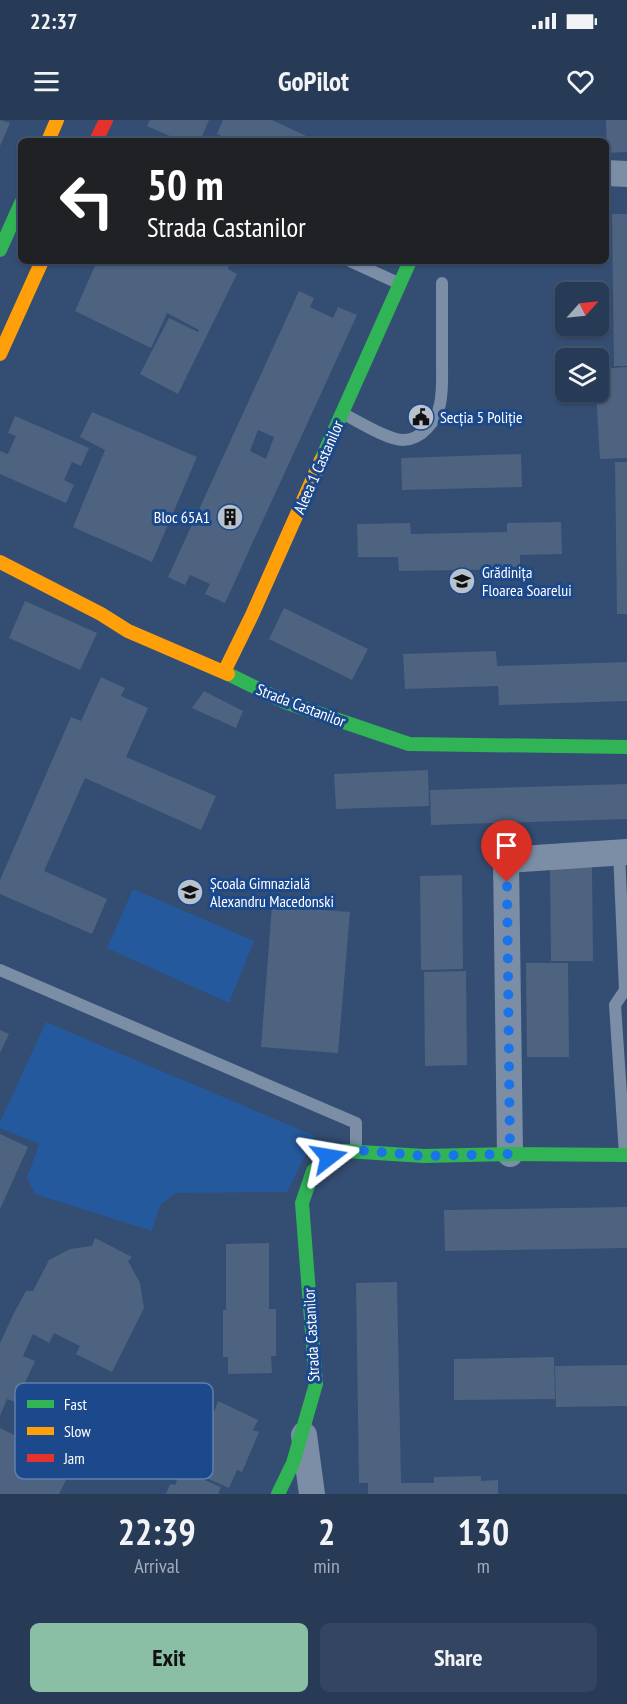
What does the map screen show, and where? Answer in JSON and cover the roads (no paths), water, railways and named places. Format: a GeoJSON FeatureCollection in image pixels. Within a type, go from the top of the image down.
{"type":"FeatureCollection","features":[{"type":"Feature","properties":{"kind":"street"},"geometry":{"type":"LineString","coordinates":[[49,138],[57,120]]}},
{"type":"Feature","properties":{"kind":"street"},"geometry":{"type":"LineString","coordinates":[[97,138],[106,120]]}},
{"type":"Feature","properties":{"kind":"street"},"geometry":{"type":"LineString","coordinates":[[609,173],[627,174]]}},
{"type":"Feature","properties":{"kind":"street"},"geometry":{"type":"LineString","coordinates":[[0,250],[11,213]]}},
{"type":"Feature","properties":{"kind":"street"},"geometry":{"type":"LineString","coordinates":[[0,354],[41,264]]}},
{"type":"Feature","properties":{"kind":"street","name":"Aleea 1 Castanilor"},"geometry":{"type":"LineString","coordinates":[[224,672],[252,615],[409,264]]}},
{"type":"Feature","properties":{"kind":"street","name":"Strada Castanilor"},"geometry":{"type":"LineString","coordinates":[[0,562],[101,614],[128,631],[224,672],[285,702],[409,744],[627,747]]}},
{"type":"Feature","properties":{"kind":"street"},"geometry":{"type":"LineString","coordinates":[[510,1154],[506,860],[623,852]]}},
{"type":"Feature","properties":{"kind":"street"},"geometry":{"type":"LineString","coordinates":[[356,1150],[424,1156],[626,1155]]}},
{"type":"Feature","properties":{"kind":"street","name":"Strada Castanilor"},"geometry":{"type":"LineString","coordinates":[[278,1494],[293,1463],[316,1384],[302,1203],[313,1170],[329,1157],[356,1150]]}},
{"type":"Feature","properties":{"kind":"street"},"geometry":{"type":"LineString","coordinates":[[303,1428],[312,1494]]}},
{"type":"Feature","properties":{"kind":"lane"},"geometry":{"type":"LineString","coordinates":[[356,264],[399,284]]}},
{"type":"Feature","properties":{"kind":"lane"},"geometry":{"type":"LineString","coordinates":[[342,413],[394,439],[406,440],[427,429],[435,418],[440,403],[442,384],[442,283]]}},
{"type":"Feature","properties":{"kind":"lane"},"geometry":{"type":"LineString","coordinates":[[623,852],[625,990],[615,1005],[626,1155]]}},
{"type":"Feature","properties":{"kind":"lane"},"geometry":{"type":"LineString","coordinates":[[0,970],[356,1123],[356,1150]]}},
{"type":"Feature","properties":{"kind":"place","name":"Secția 5 Poliție"},"geometry":{"type":"Point","coordinates":[421,417]}},
{"type":"Feature","properties":{"kind":"place","name":"Bloc 65A1"},"geometry":{"type":"Point","coordinates":[230,517]}},
{"type":"Feature","properties":{"kind":"place","name":"Grădinița Floarea Soarelui"},"geometry":{"type":"Point","coordinates":[462,581]}},
{"type":"Feature","properties":{"kind":"place","name":"Școala Gimnazială Alexandru Macedonski"},"geometry":{"type":"Point","coordinates":[190,892]}}]}
